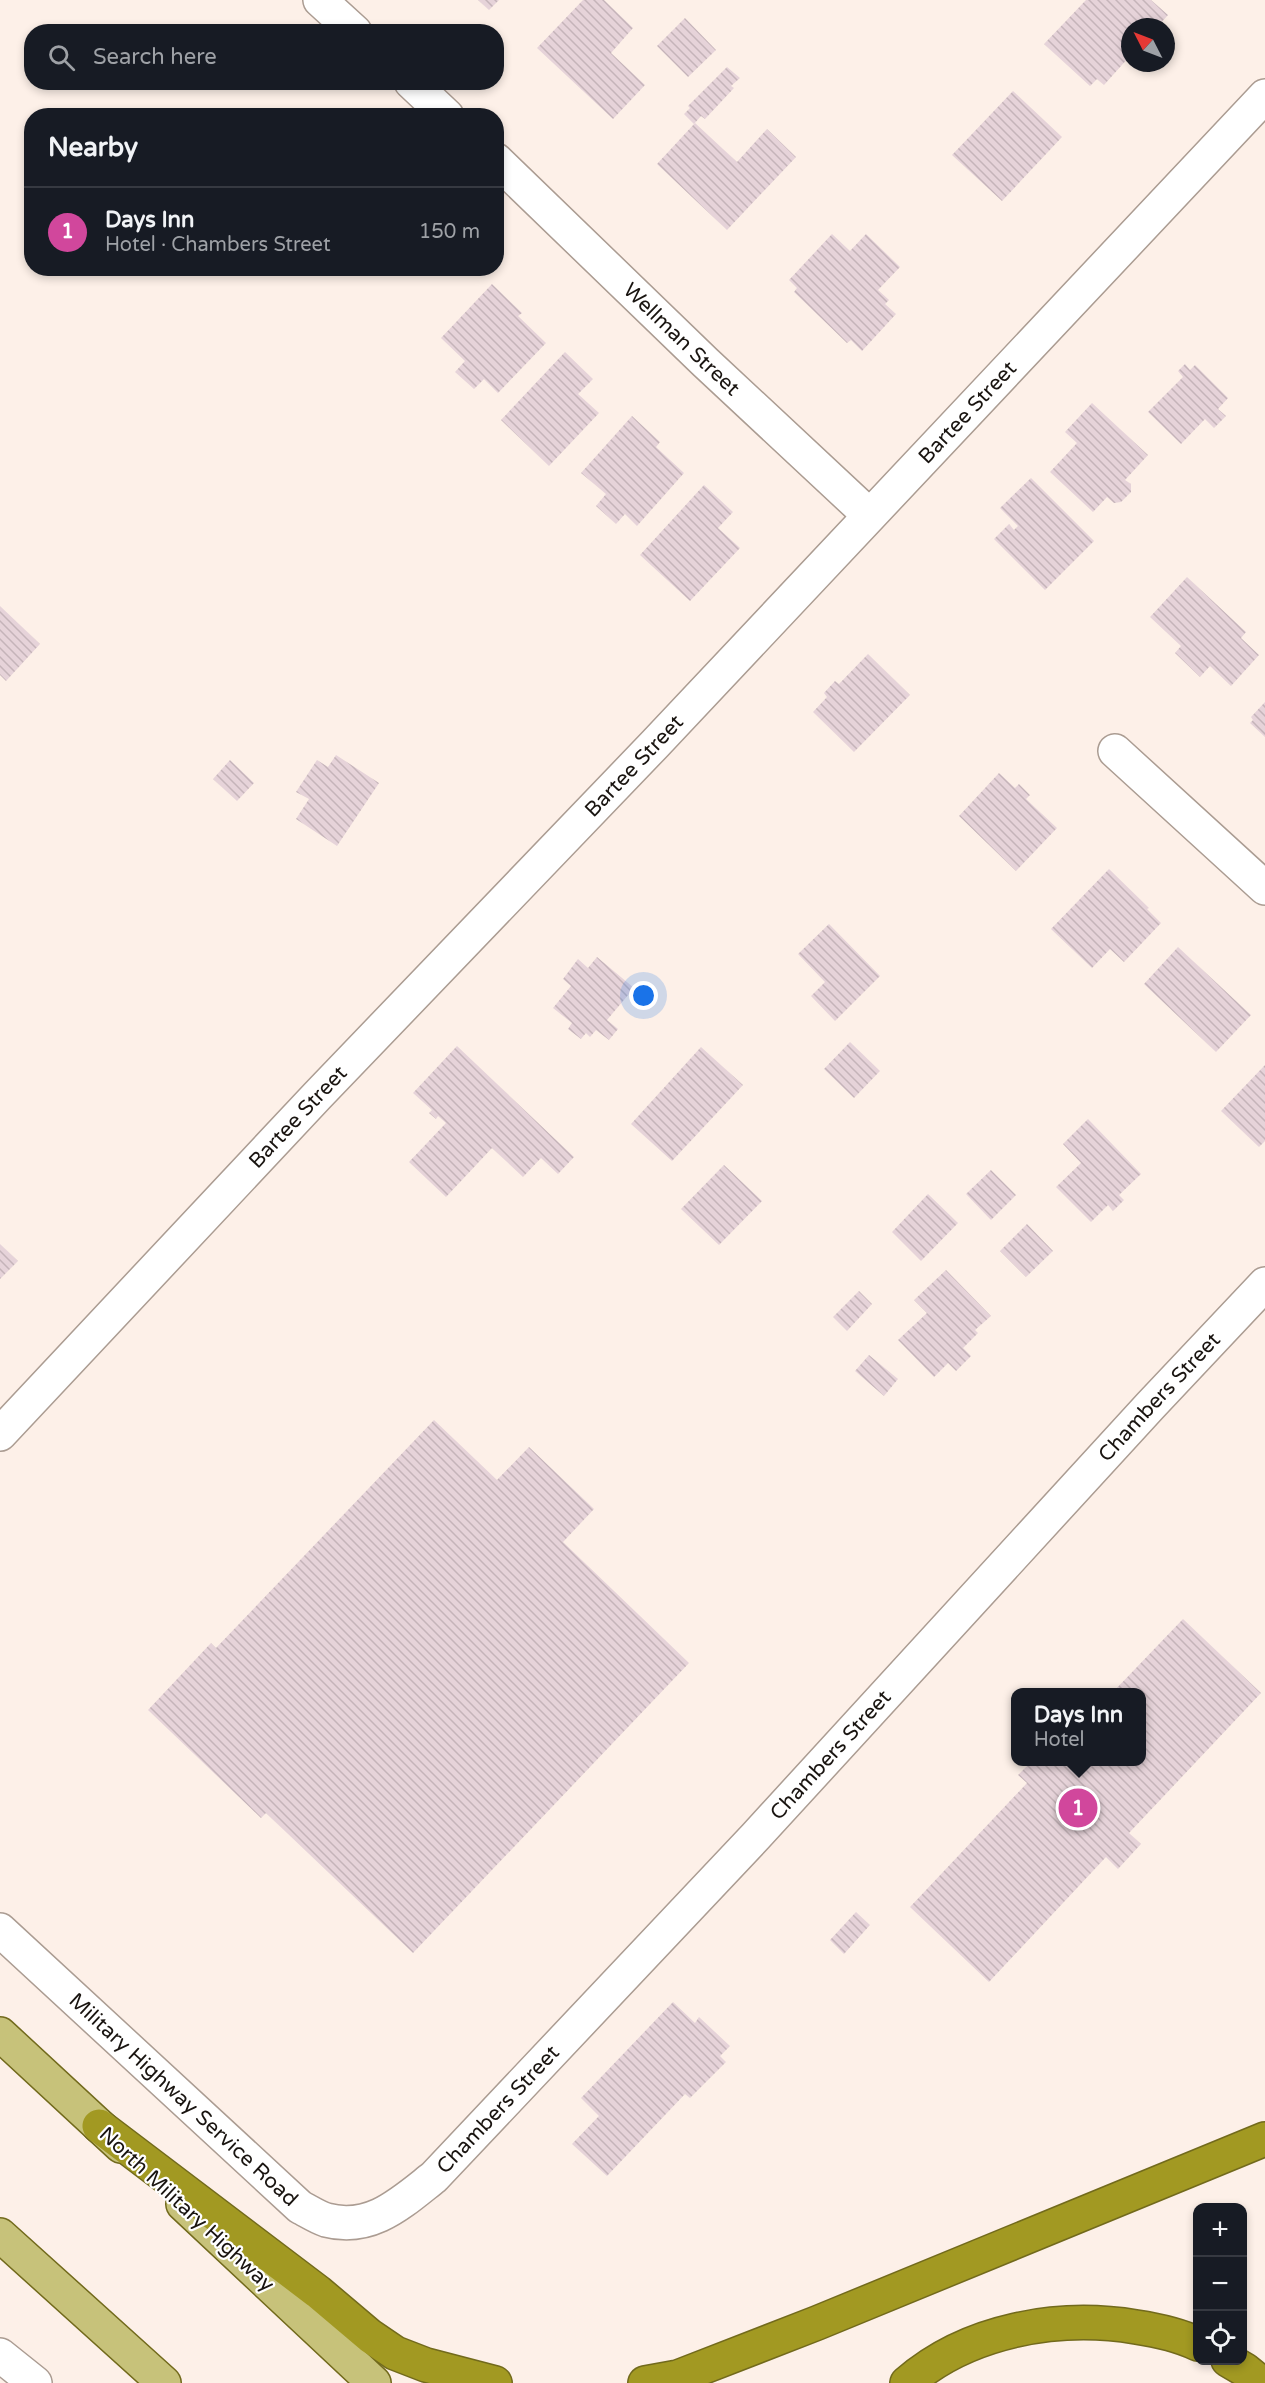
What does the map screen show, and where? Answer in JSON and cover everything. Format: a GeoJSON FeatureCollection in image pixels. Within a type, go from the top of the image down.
{"type":"FeatureCollection","features":[{"type":"Feature","properties":{"kind":"highway"},"geometry":{"type":"LineString","coordinates":[[99,2126],[395,2353],[426,2365],[495,2383]]}},
{"type":"Feature","properties":{"kind":"highway"},"geometry":{"type":"LineString","coordinates":[[645,2383],[678,2377],[817,2323],[1265,2139]]}},
{"type":"Feature","properties":{"kind":"highway"},"geometry":{"type":"LineString","coordinates":[[907,2383],[954,2352],[1001,2334],[1051,2324],[1102,2321],[1152,2329],[1193,2343]]}},
{"type":"Feature","properties":{"kind":"highway"},"geometry":{"type":"LineString","coordinates":[[1236,2365],[1261,2383]]}},
{"type":"Feature","properties":{"kind":"main road","name":"North Military Highway"},"geometry":{"type":"LineString","coordinates":[[0,2034],[374,2383]]}},
{"type":"Feature","properties":{"kind":"main road"},"geometry":{"type":"LineString","coordinates":[[0,2235],[164,2383]]}},
{"type":"Feature","properties":{"kind":"street"},"geometry":{"type":"LineString","coordinates":[[320,0],[346,24]]}},
{"type":"Feature","properties":{"kind":"street"},"geometry":{"type":"LineString","coordinates":[[419,90],[439,108]]}},
{"type":"Feature","properties":{"kind":"street","name":"Bartee Street"},"geometry":{"type":"LineString","coordinates":[[0,1434],[301,1113],[655,744],[868,515],[1265,96]]}},
{"type":"Feature","properties":{"kind":"street","name":"Wellman Street"},"geometry":{"type":"LineString","coordinates":[[504,168],[705,362],[868,515]]}},
{"type":"Feature","properties":{"kind":"street"},"geometry":{"type":"LineString","coordinates":[[1115,751],[1265,888]]}},
{"type":"Feature","properties":{"kind":"street","name":"Chambers Street"},"geometry":{"type":"LineString","coordinates":[[387,2214],[434,2177],[730,1863],[1265,1284]]}},
{"type":"Feature","properties":{"kind":"street","name":"Military Highway Service Road"},"geometry":{"type":"LineString","coordinates":[[0,1930],[300,2207],[326,2220],[360,2222],[387,2214]]}},
{"type":"Feature","properties":{"kind":"street"},"geometry":{"type":"LineString","coordinates":[[0,2355],[35,2383]]}},
{"type":"Feature","properties":{"kind":"building"},"geometry":{"type":"Polygon","coordinates":[[[478,0],[499,0],[489,10],[478,0]]]}},
{"type":"Feature","properties":{"kind":"building"},"geometry":{"type":"Polygon","coordinates":[[[583,0],[604,0],[633,28],[611,53],[645,85],[613,119],[537,48],[583,0]]]}},
{"type":"Feature","properties":{"kind":"building"},"geometry":{"type":"Polygon","coordinates":[[[1086,0],[1151,0],[1168,15],[1165,18],[1121,18],[1121,66],[1104,85],[1097,79],[1090,86],[1044,44],[1086,0]]]}},
{"type":"Feature","properties":{"kind":"building"},"geometry":{"type":"Polygon","coordinates":[[[685,18],[716,50],[688,77],[657,46],[685,18]]]}},
{"type":"Feature","properties":{"kind":"building"},"geometry":{"type":"Polygon","coordinates":[[[727,67],[740,78],[731,86],[734,88],[705,119],[701,116],[694,124],[684,114],[690,108],[688,106],[727,67]]]}},
{"type":"Feature","properties":{"kind":"building"},"geometry":{"type":"Polygon","coordinates":[[[1013,91],[1062,137],[1002,201],[952,155],[1013,91]]]}},
{"type":"Feature","properties":{"kind":"building"},"geometry":{"type":"Polygon","coordinates":[[[695,123],[737,162],[767,129],[796,157],[727,230],[657,164],[695,123]]]}},
{"type":"Feature","properties":{"kind":"building"},"geometry":{"type":"Polygon","coordinates":[[[832,234],[850,251],[866,234],[900,267],[878,290],[889,300],[885,304],[896,314],[862,351],[851,340],[847,343],[794,292],[797,288],[789,280],[832,234]]]}},
{"type":"Feature","properties":{"kind":"building"},"geometry":{"type":"Polygon","coordinates":[[[492,284],[522,313],[518,316],[546,343],[498,393],[484,379],[474,389],[455,372],[465,361],[441,338],[492,284]]]}},
{"type":"Feature","properties":{"kind":"building"},"geometry":{"type":"Polygon","coordinates":[[[565,352],[593,379],[578,394],[599,413],[549,466],[501,420],[565,352]]]}},
{"type":"Feature","properties":{"kind":"building"},"geometry":{"type":"Polygon","coordinates":[[[1185,364],[1190,370],[1195,365],[1228,398],[1218,409],[1226,416],[1214,428],[1205,419],[1181,444],[1148,412],[1183,377],[1178,371],[1185,364]]]}},
{"type":"Feature","properties":{"kind":"building"},"geometry":{"type":"Polygon","coordinates":[[[1092,403],[1148,455],[1125,480],[1131,484],[1131,492],[1121,502],[1114,503],[1107,497],[1093,512],[1050,472],[1077,443],[1065,432],[1092,403]]]}},
{"type":"Feature","properties":{"kind":"building"},"geometry":{"type":"Polygon","coordinates":[[[632,416],[660,442],[656,447],[684,473],[637,526],[625,514],[616,524],[596,506],[606,494],[581,473],[632,416]]]}},
{"type":"Feature","properties":{"kind":"building"},"geometry":{"type":"Polygon","coordinates":[[[1031,478],[1094,541],[1045,590],[994,539],[1009,524],[1014,530],[1018,526],[1000,508],[1031,478]]]}},
{"type":"Feature","properties":{"kind":"building"},"geometry":{"type":"Polygon","coordinates":[[[704,485],[733,512],[718,528],[740,548],[690,601],[640,555],[704,485]]]}},
{"type":"Feature","properties":{"kind":"building"},"geometry":{"type":"Polygon","coordinates":[[[1187,577],[1246,632],[1241,638],[1259,655],[1231,686],[1210,666],[1200,677],[1175,653],[1181,646],[1150,617],[1187,577]]]}},
{"type":"Feature","properties":{"kind":"building"},"geometry":{"type":"Polygon","coordinates":[[[0,606],[40,644],[6,681],[0,675],[0,606]]]}},
{"type":"Feature","properties":{"kind":"building"},"geometry":{"type":"Polygon","coordinates":[[[868,654],[910,695],[854,752],[813,712],[827,697],[824,693],[835,681],[839,684],[868,654]]]}},
{"type":"Feature","properties":{"kind":"building"},"geometry":{"type":"Polygon","coordinates":[[[1265,702],[1265,737],[1250,723],[1253,720],[1251,717],[1265,702]]]}},
{"type":"Feature","properties":{"kind":"building"},"geometry":{"type":"Polygon","coordinates":[[[336,755],[379,783],[337,846],[296,819],[309,799],[296,792],[317,760],[328,767],[336,755]]]}},
{"type":"Feature","properties":{"kind":"building"},"geometry":{"type":"Polygon","coordinates":[[[230,760],[254,783],[237,801],[213,779],[230,760]]]}},
{"type":"Feature","properties":{"kind":"building"},"geometry":{"type":"Polygon","coordinates":[[[999,773],[1015,788],[1019,784],[1030,795],[1026,799],[1057,828],[1016,871],[959,816],[999,773]]]}},
{"type":"Feature","properties":{"kind":"building"},"geometry":{"type":"Polygon","coordinates":[[[1109,869],[1161,923],[1124,962],[1110,949],[1092,968],[1051,929],[1109,869]]]}},
{"type":"Feature","properties":{"kind":"building"},"geometry":{"type":"Polygon","coordinates":[[[829,924],[880,976],[835,1021],[811,996],[825,982],[798,954],[829,924]]]}},
{"type":"Feature","properties":{"kind":"building"},"geometry":{"type":"Polygon","coordinates":[[[1178,947],[1251,1015],[1216,1052],[1144,984],[1178,947]]]}},
{"type":"Feature","properties":{"kind":"building"},"geometry":{"type":"Polygon","coordinates":[[[597,957],[634,988],[607,1020],[618,1029],[609,1040],[596,1030],[590,1037],[586,1033],[581,1039],[568,1029],[572,1023],[553,1008],[571,986],[563,979],[578,959],[588,968],[597,957]]]}},
{"type":"Feature","properties":{"kind":"building"},"geometry":{"type":"Polygon","coordinates":[[[850,1042],[880,1071],[854,1098],[824,1069],[850,1042]]]}},
{"type":"Feature","properties":{"kind":"building"},"geometry":{"type":"Polygon","coordinates":[[[457,1046],[574,1157],[558,1174],[541,1158],[523,1177],[492,1148],[446,1197],[409,1162],[446,1123],[438,1116],[436,1119],[429,1113],[432,1110],[413,1093],[457,1046]]]}},
{"type":"Feature","properties":{"kind":"building"},"geometry":{"type":"Polygon","coordinates":[[[701,1047],[743,1085],[672,1161],[631,1124],[701,1047]]]}},
{"type":"Feature","properties":{"kind":"building"},"geometry":{"type":"Polygon","coordinates":[[[1265,1065],[1265,1141],[1259,1147],[1221,1111],[1265,1065]]]}},
{"type":"Feature","properties":{"kind":"building"},"geometry":{"type":"Polygon","coordinates":[[[1088,1119],[1141,1174],[1119,1195],[1124,1200],[1113,1211],[1108,1205],[1091,1222],[1056,1187],[1081,1163],[1063,1144],[1088,1119]]]}},
{"type":"Feature","properties":{"kind":"building"},"geometry":{"type":"Polygon","coordinates":[[[724,1165],[762,1201],[719,1245],[681,1209],[724,1165]]]}},
{"type":"Feature","properties":{"kind":"building"},"geometry":{"type":"Polygon","coordinates":[[[991,1170],[1016,1195],[991,1220],[966,1194],[991,1170]]]}},
{"type":"Feature","properties":{"kind":"building"},"geometry":{"type":"Polygon","coordinates":[[[928,1194],[958,1223],[921,1261],[892,1232],[928,1194]]]}},
{"type":"Feature","properties":{"kind":"building"},"geometry":{"type":"Polygon","coordinates":[[[1027,1224],[1053,1251],[1026,1277],[1000,1251],[1027,1224]]]}},
{"type":"Feature","properties":{"kind":"building"},"geometry":{"type":"Polygon","coordinates":[[[0,1244],[18,1261],[0,1279],[0,1244]]]}},
{"type":"Feature","properties":{"kind":"building"},"geometry":{"type":"Polygon","coordinates":[[[946,1270],[991,1316],[975,1330],[978,1333],[963,1348],[971,1356],[956,1371],[948,1363],[934,1377],[898,1340],[927,1313],[914,1300],[946,1270]]]}},
{"type":"Feature","properties":{"kind":"building"},"geometry":{"type":"Polygon","coordinates":[[[859,1291],[872,1304],[847,1331],[833,1317],[859,1291]]]}},
{"type":"Feature","properties":{"kind":"building"},"geometry":{"type":"Polygon","coordinates":[[[869,1355],[898,1379],[884,1396],[855,1371],[869,1355]]]}},
{"type":"Feature","properties":{"kind":"building"},"geometry":{"type":"Polygon","coordinates":[[[434,1420],[497,1480],[529,1447],[594,1509],[563,1542],[689,1663],[413,1953],[266,1813],[261,1818],[148,1710],[211,1643],[216,1648],[434,1420]]]}},
{"type":"Feature","properties":{"kind":"building"},"geometry":{"type":"Polygon","coordinates":[[[1183,1619],[1261,1693],[1129,1833],[1141,1844],[1118,1869],[1106,1857],[989,1982],[910,1907],[1027,1783],[1018,1775],[1027,1766],[1146,1766],[1146,1688],[1117,1688],[1183,1619]]]}},
{"type":"Feature","properties":{"kind":"building"},"geometry":{"type":"Polygon","coordinates":[[[856,1912],[870,1925],[844,1954],[830,1940],[856,1912]]]}},
{"type":"Feature","properties":{"kind":"building"},"geometry":{"type":"Polygon","coordinates":[[[673,2002],[695,2023],[699,2017],[730,2046],[720,2056],[726,2062],[690,2098],[685,2094],[607,2176],[572,2144],[599,2116],[581,2098],[673,2002]]]}},
{"type":"Feature","properties":{"kind":"place","name":"Days Inn"},"geometry":{"type":"Point","coordinates":[1078,1808]}}]}
